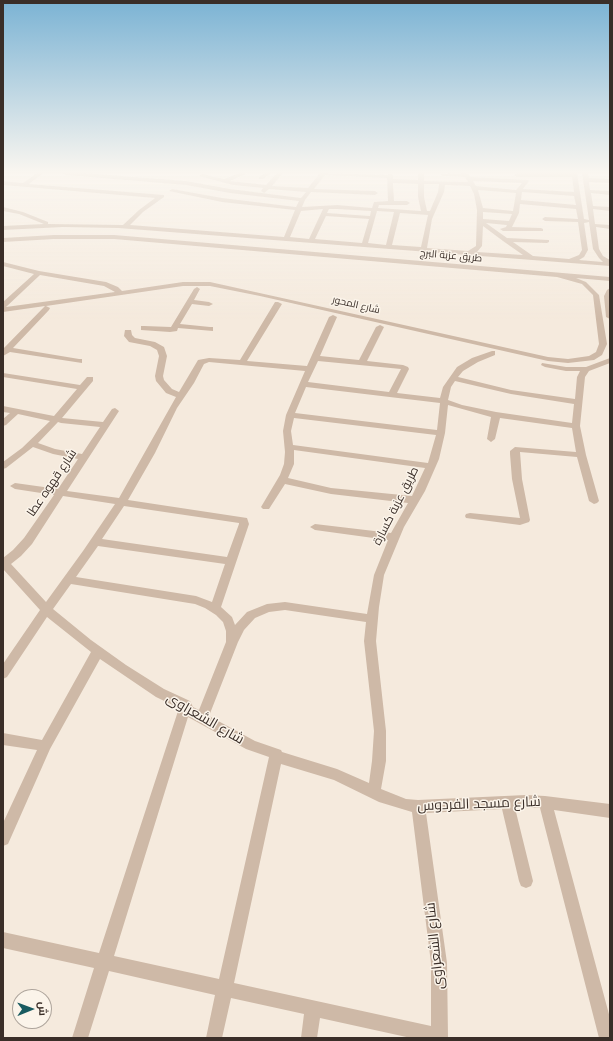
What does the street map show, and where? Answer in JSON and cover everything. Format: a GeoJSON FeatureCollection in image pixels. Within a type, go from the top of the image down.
{"type":"FeatureCollection","features":[{"type":"Feature","properties":{"kind":"street"},"geometry":{"type":"LineString","coordinates":[[42,222],[56,225]]}},
{"type":"Feature","properties":{"kind":"street"},"geometry":{"type":"LineString","coordinates":[[125,226],[130,222]]}},
{"type":"Feature","properties":{"kind":"street"},"geometry":{"type":"LineString","coordinates":[[287,238],[294,222]]}},
{"type":"Feature","properties":{"kind":"street"},"geometry":{"type":"LineString","coordinates":[[292,252],[303,251],[309,248],[312,243],[311,240],[320,222]]}},
{"type":"Feature","properties":{"kind":"street"},"geometry":{"type":"LineString","coordinates":[[365,244],[372,222]]}},
{"type":"Feature","properties":{"kind":"street"},"geometry":{"type":"LineString","coordinates":[[389,246],[395,222]]}},
{"type":"Feature","properties":{"kind":"street"},"geometry":{"type":"LineString","coordinates":[[424,249],[427,222]]}},
{"type":"Feature","properties":{"kind":"street"},"geometry":{"type":"LineString","coordinates":[[468,253],[476,250],[479,246],[480,222]]}},
{"type":"Feature","properties":{"kind":"street"},"geometry":{"type":"LineString","coordinates":[[481,222],[523,253],[533,258]]}},
{"type":"Feature","properties":{"kind":"street"},"geometry":{"type":"LineString","coordinates":[[489,222],[512,223]]}},
{"type":"Feature","properties":{"kind":"street"},"geometry":{"type":"LineString","coordinates":[[570,261],[580,257],[585,252],[581,222]]}},
{"type":"Feature","properties":{"kind":"street"},"geometry":{"type":"LineString","coordinates":[[582,222],[610,232]]}},
{"type":"Feature","properties":{"kind":"street"},"geometry":{"type":"LineString","coordinates":[[592,222],[597,252],[610,264]]}},
{"type":"Feature","properties":{"kind":"street"},"geometry":{"type":"LineString","coordinates":[[508,229],[512,223]]}},
{"type":"Feature","properties":{"kind":"street","name":"طريق عزبة البرج"},"geometry":{"type":"LineString","coordinates":[[3,228],[56,225],[125,226],[610,264]]}},
{"type":"Feature","properties":{"kind":"street"},"geometry":{"type":"LineString","coordinates":[[592,226],[610,227]]}},
{"type":"Feature","properties":{"kind":"street"},"geometry":{"type":"LineString","coordinates":[[488,228],[518,230],[524,235],[544,236],[505,240]]}},
{"type":"Feature","properties":{"kind":"street","name":"طريق عزبة البرج"},"geometry":{"type":"LineString","coordinates":[[3,240],[54,236],[104,237],[610,279]]}},
{"type":"Feature","properties":{"kind":"street"},"geometry":{"type":"LineString","coordinates":[[344,257],[338,252],[339,248],[343,245],[353,243]]}},
{"type":"Feature","properties":{"kind":"street"},"geometry":{"type":"LineString","coordinates":[[4,266],[106,284],[116,288],[120,294]]}},
{"type":"Feature","properties":{"kind":"street"},"geometry":{"type":"LineString","coordinates":[[3,306],[40,273]]}},
{"type":"Feature","properties":{"kind":"street"},"geometry":{"type":"LineString","coordinates":[[558,275],[584,283],[592,289],[596,295],[609,293],[610,317]]}},
{"type":"Feature","properties":{"kind":"street","name":"شارع المحور"},"geometry":{"type":"LineString","coordinates":[[3,310],[197,284],[224,286],[278,304],[559,368],[586,369],[603,364],[610,360]]}},
{"type":"Feature","properties":{"kind":"street"},"geometry":{"type":"LineString","coordinates":[[144,328],[174,329],[197,289]]}},
{"type":"Feature","properties":{"kind":"street","name":"شارع المحور"},"geometry":{"type":"LineString","coordinates":[[3,314],[175,291],[197,289],[222,291],[257,296],[548,359],[568,361],[591,358],[598,353],[602,347],[596,295]]}},
{"type":"Feature","properties":{"kind":"street"},"geometry":{"type":"LineString","coordinates":[[190,302],[209,304]]}},
{"type":"Feature","properties":{"kind":"street"},"geometry":{"type":"LineString","coordinates":[[242,363],[278,304]]}},
{"type":"Feature","properties":{"kind":"street"},"geometry":{"type":"LineString","coordinates":[[6,352],[46,308]]}},
{"type":"Feature","properties":{"kind":"street"},"geometry":{"type":"LineString","coordinates":[[266,507],[282,480],[289,464],[287,431],[290,415],[333,316]]}},
{"type":"Feature","properties":{"kind":"street"},"geometry":{"type":"LineString","coordinates":[[176,326],[210,330]]}},
{"type":"Feature","properties":{"kind":"street"},"geometry":{"type":"LineString","coordinates":[[362,362],[380,328]]}},
{"type":"Feature","properties":{"kind":"street"},"geometry":{"type":"LineString","coordinates":[[128,332],[128,336],[132,340],[152,344],[161,349],[163,356],[158,376],[160,381],[169,391],[181,396]]}},
{"type":"Feature","properties":{"kind":"street"},"geometry":{"type":"LineString","coordinates":[[6,352],[79,361]]}},
{"type":"Feature","properties":{"kind":"street","name":"طريق عزبة كسارة"},"geometry":{"type":"LineString","coordinates":[[374,791],[379,761],[380,730],[371,664],[372,619],[379,575],[394,537],[432,466],[441,433],[447,387],[453,378],[467,365],[492,353]]}},
{"type":"Feature","properties":{"kind":"street"},"geometry":{"type":"LineString","coordinates":[[315,358],[404,367],[405,369],[392,395]]}},
{"type":"Feature","properties":{"kind":"street"},"geometry":{"type":"LineString","coordinates":[[3,674],[122,501],[150,453],[173,408],[190,384],[202,361],[209,360],[310,369]]}},
{"type":"Feature","properties":{"kind":"street"},"geometry":{"type":"LineString","coordinates":[[586,369],[582,374],[576,426],[581,456],[594,500]]}},
{"type":"Feature","properties":{"kind":"street"},"geometry":{"type":"LineString","coordinates":[[3,375],[83,388]]}},
{"type":"Feature","properties":{"kind":"street"},"geometry":{"type":"LineString","coordinates":[[453,378],[512,392],[578,402]]}},
{"type":"Feature","properties":{"kind":"street"},"geometry":{"type":"LineString","coordinates":[[3,466],[32,444],[57,419],[90,379]]}},
{"type":"Feature","properties":{"kind":"street"},"geometry":{"type":"LineString","coordinates":[[303,384],[444,401],[460,407],[496,415],[576,426]]}},
{"type":"Feature","properties":{"kind":"street"},"geometry":{"type":"LineString","coordinates":[[3,409],[57,419],[106,425]]}},
{"type":"Feature","properties":{"kind":"street"},"geometry":{"type":"LineString","coordinates":[[3,423],[17,411]]}},
{"type":"Feature","properties":{"kind":"street","name":"شارع قهوه عطا"},"geometry":{"type":"LineString","coordinates":[[3,563],[18,552],[28,541],[115,411]]}},
{"type":"Feature","properties":{"kind":"street"},"geometry":{"type":"LineString","coordinates":[[290,415],[441,433]]}},
{"type":"Feature","properties":{"kind":"street"},"geometry":{"type":"LineString","coordinates":[[491,438],[496,415]]}},
{"type":"Feature","properties":{"kind":"street"},"geometry":{"type":"LineString","coordinates":[[32,444],[53,452],[85,457]]}},
{"type":"Feature","properties":{"kind":"street"},"geometry":{"type":"LineString","coordinates":[[289,447],[432,466]]}},
{"type":"Feature","properties":{"kind":"street"},"geometry":{"type":"LineString","coordinates":[[470,516],[520,522],[525,520],[516,479],[515,451],[518,449],[581,456]]}},
{"type":"Feature","properties":{"kind":"street"},"geometry":{"type":"LineString","coordinates":[[282,480],[331,491],[415,500]]}},
{"type":"Feature","properties":{"kind":"street"},"geometry":{"type":"LineString","coordinates":[[15,486],[243,520],[244,523],[215,608]]}},
{"type":"Feature","properties":{"kind":"street"},"geometry":{"type":"LineString","coordinates":[[315,527],[394,537]]}},
{"type":"Feature","properties":{"kind":"street"},"geometry":{"type":"LineString","coordinates":[[95,542],[231,561]]}},
{"type":"Feature","properties":{"kind":"street","name":"شارع الشعراوى"},"geometry":{"type":"LineString","coordinates":[[3,563],[46,610],[98,651],[160,693],[186,705],[187,710],[250,745],[276,754],[278,757],[337,775],[374,791]]}},
{"type":"Feature","properties":{"kind":"street"},"geometry":{"type":"LineString","coordinates":[[69,580],[196,600],[215,608],[224,616],[230,626],[232,642]]}},
{"type":"Feature","properties":{"kind":"street"},"geometry":{"type":"LineString","coordinates":[[202,718],[232,642],[244,621],[251,615],[267,608],[294,607],[372,619]]}},
{"type":"Feature","properties":{"kind":"street"},"geometry":{"type":"LineString","coordinates":[[3,839],[45,746],[98,651]]}},
{"type":"Feature","properties":{"kind":"street"},"geometry":{"type":"LineString","coordinates":[[80,1038],[186,705]]}},
{"type":"Feature","properties":{"kind":"street"},"geometry":{"type":"LineString","coordinates":[[3,738],[45,746]]}},
{"type":"Feature","properties":{"kind":"street"},"geometry":{"type":"LineString","coordinates":[[214,1038],[276,754]]}},
{"type":"Feature","properties":{"kind":"street","name":"شارع مسجد الفردوس"},"geometry":{"type":"LineString","coordinates":[[374,791],[395,802],[418,807],[507,802],[546,802],[610,811]]}},
{"type":"Feature","properties":{"kind":"street"},"geometry":{"type":"LineString","coordinates":[[507,802],[526,881]]}},
{"type":"Feature","properties":{"kind":"street"},"geometry":{"type":"LineString","coordinates":[[546,802],[607,1038]]}},
{"type":"Feature","properties":{"kind":"street","name":"شارع الشعراوى"},"geometry":{"type":"LineString","coordinates":[[418,807],[438,963],[440,1037]]}},
{"type":"Feature","properties":{"kind":"street"},"geometry":{"type":"LineString","coordinates":[[3,940],[104,961],[224,990],[313,1008],[440,1037]]}},
{"type":"Feature","properties":{"kind":"street"},"geometry":{"type":"LineString","coordinates":[[309,1038],[313,1008]]}}]}
